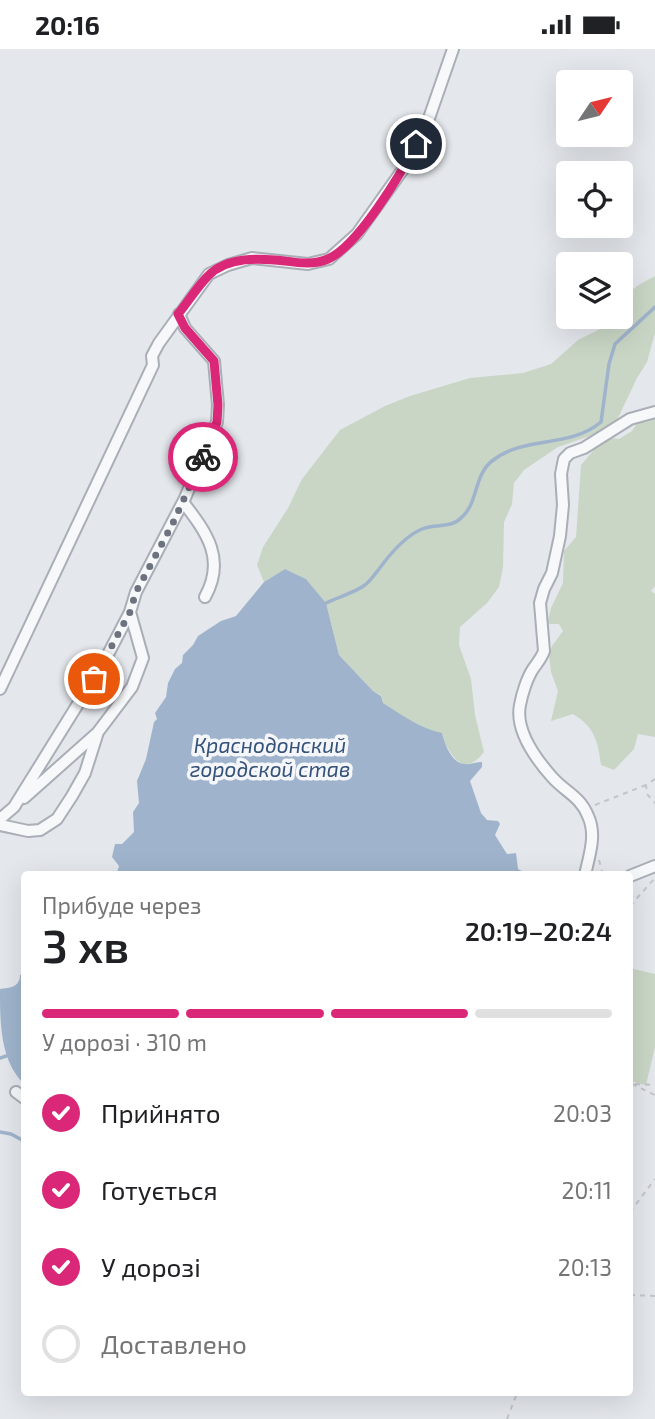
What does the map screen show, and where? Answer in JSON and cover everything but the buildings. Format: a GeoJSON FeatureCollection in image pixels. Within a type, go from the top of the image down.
{"type":"FeatureCollection","features":[{"type":"Feature","properties":{"kind":"street"},"geometry":{"type":"LineString","coordinates":[[0,689],[153,365],[152,356],[178,314],[209,274],[228,265],[253,258],[308,264],[329,259],[344,247],[388,193],[406,165],[426,124],[453,49]]}},
{"type":"Feature","properties":{"kind":"street"},"geometry":{"type":"LineString","coordinates":[[14,807],[104,662],[130,612],[136,592],[183,502],[217,422],[214,361],[185,328],[178,314]]}},
{"type":"Feature","properties":{"kind":"street"},"geometry":{"type":"LineString","coordinates":[[586,871],[593,839],[589,817],[576,796],[553,779],[536,755],[520,724],[520,705],[531,671],[542,658],[544,651],[540,603],[552,573],[560,536],[563,505],[561,474],[564,459],[630,419],[655,412]]}},
{"type":"Feature","properties":{"kind":"street"},"geometry":{"type":"LineString","coordinates":[[183,502],[211,545],[215,564],[213,583],[205,597]]}},
{"type":"Feature","properties":{"kind":"street"},"geometry":{"type":"LineString","coordinates":[[0,819],[98,732],[132,687],[143,658],[130,612]]}},
{"type":"Feature","properties":{"kind":"street"},"geometry":{"type":"LineString","coordinates":[[0,825],[28,831],[40,830],[57,819],[85,773],[98,732]]}},
{"type":"Feature","properties":{"kind":"street"},"geometry":{"type":"LineString","coordinates":[[633,875],[655,866]]}},
{"type":"Feature","properties":{"kind":"path"},"geometry":{"type":"LineString","coordinates":[[584,809],[655,779]]}},
{"type":"Feature","properties":{"kind":"path"},"geometry":{"type":"LineString","coordinates":[[646,785],[647,794],[655,803]]}},
{"type":"Feature","properties":{"kind":"path"},"geometry":{"type":"LineString","coordinates":[[633,903],[655,878]]}},
{"type":"Feature","properties":{"kind":"path"},"geometry":{"type":"LineString","coordinates":[[633,1084],[655,1085]]}},
{"type":"Feature","properties":{"kind":"path"},"geometry":{"type":"LineString","coordinates":[[633,1085],[655,1095]]}},
{"type":"Feature","properties":{"kind":"path"},"geometry":{"type":"LineString","coordinates":[[633,1208],[655,1179]]}},
{"type":"Feature","properties":{"kind":"path"},"geometry":{"type":"LineString","coordinates":[[633,1295],[655,1296]]}},
{"type":"Feature","properties":{"kind":"path"},"geometry":{"type":"LineString","coordinates":[[508,1419],[516,1396]]}},
{"type":"Feature","properties":{"kind":"green space"},"geometry":{"type":"Polygon","coordinates":[[[655,276],[655,333],[647,362],[618,418],[604,431],[558,447],[524,470],[514,483],[512,504],[504,522],[503,567],[499,587],[487,603],[460,627],[459,645],[471,679],[475,715],[484,752],[469,764],[463,764],[452,755],[438,732],[418,725],[383,703],[381,695],[373,691],[339,655],[326,603],[306,579],[285,569],[264,582],[257,565],[263,547],[288,508],[302,479],[340,430],[410,396],[470,378],[523,373],[551,364],[578,340],[600,329],[633,329],[633,289],[655,276]]]}},
{"type":"Feature","properties":{"kind":"green space"},"geometry":{"type":"Polygon","coordinates":[[[655,417],[655,586],[651,591],[655,594],[655,737],[638,734],[634,749],[614,770],[601,765],[594,736],[580,719],[573,714],[551,721],[558,691],[551,672],[549,655],[563,631],[559,624],[547,624],[563,583],[564,551],[576,537],[581,465],[598,445],[610,438],[619,439],[632,431],[638,422],[655,417]]]}},
{"type":"Feature","properties":{"kind":"green space"},"geometry":{"type":"Polygon","coordinates":[[[633,969],[655,974],[655,1047],[646,1085],[633,1082],[633,969]]]}},
{"type":"Feature","properties":{"kind":"water","name":"Краснодонский городской став"},"geometry":{"type":"Polygon","coordinates":[[[285,569],[306,579],[326,603],[339,655],[381,696],[383,703],[419,725],[442,733],[449,752],[456,761],[469,764],[482,762],[482,767],[470,781],[481,813],[487,820],[498,821],[500,824],[495,835],[507,854],[516,853],[518,869],[522,871],[117,871],[119,866],[112,857],[115,844],[122,844],[134,832],[133,812],[139,803],[137,781],[157,719],[155,713],[166,697],[168,683],[175,669],[182,663],[183,655],[198,636],[221,621],[236,616],[264,582],[285,569]]]}},
{"type":"Feature","properties":{"kind":"water"},"geometry":{"type":"Polygon","coordinates":[[[20,975],[21,1080],[10,1064],[3,1040],[0,989],[14,986],[20,975]]]}},
{"type":"Feature","properties":{"kind":"waterway"},"geometry":{"type":"LineString","coordinates":[[326,603],[365,585],[398,546],[416,532],[458,521],[471,504],[482,474],[492,461],[518,448],[575,436],[601,422],[609,364],[615,344],[655,307]]}},
{"type":"Feature","properties":{"kind":"waterway"},"geometry":{"type":"LineString","coordinates":[[0,1058],[6,1056]]}},
{"type":"Feature","properties":{"kind":"waterway"},"geometry":{"type":"LineString","coordinates":[[0,1132],[21,1139]]}},
{"type":"Feature","properties":{"kind":"way so far"},"geometry":{"type":"LineString","coordinates":[[94,679],[186,498],[203,457]]}},
{"type":"Feature","properties":{"kind":"route"},"geometry":{"type":"LineString","coordinates":[[203,457],[217,422],[214,361],[185,328],[178,314],[209,274],[228,265],[253,258],[308,264],[329,259],[356,234],[388,193],[416,144]]}}]}
